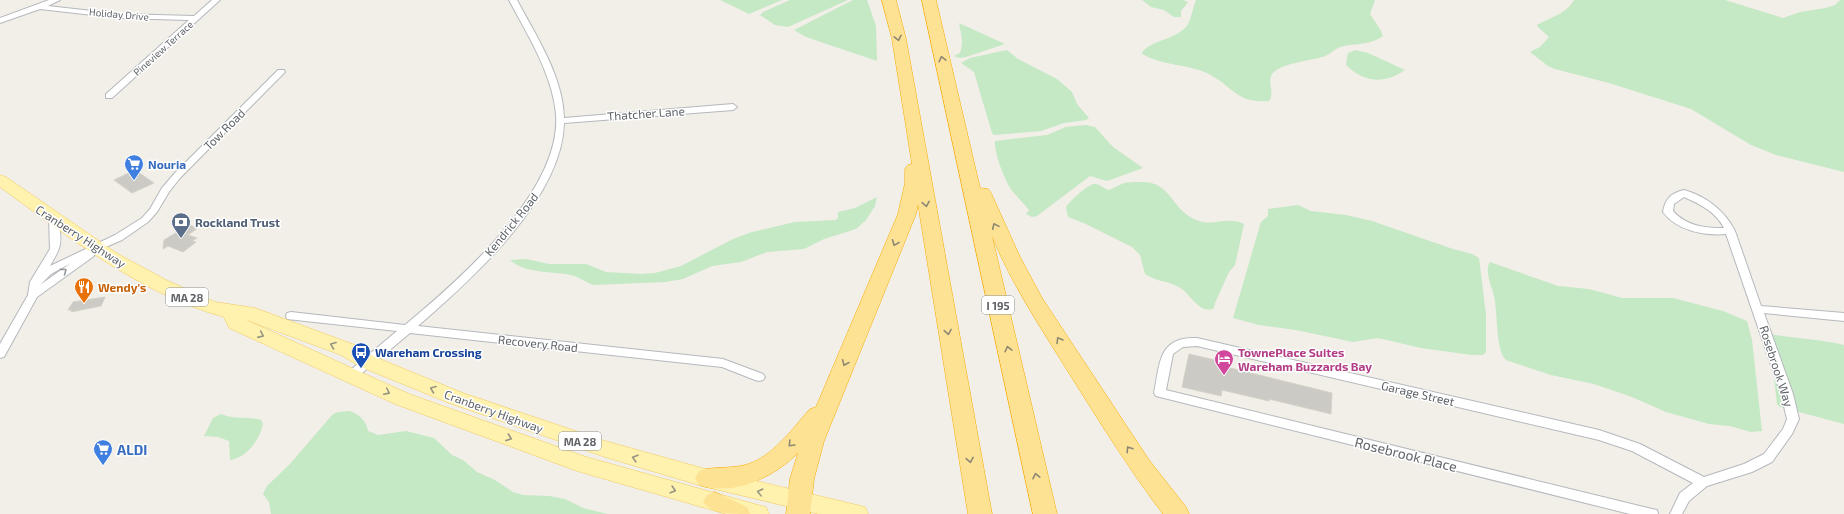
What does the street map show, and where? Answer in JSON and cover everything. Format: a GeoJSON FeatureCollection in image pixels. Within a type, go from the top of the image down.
{"type":"FeatureCollection","features":[{"type":"Feature","properties":{"kind":"highway"},"geometry":{"type":"LineString","coordinates":[[889,0],[899,39],[980,514]]}},
{"type":"Feature","properties":{"kind":"highway","name":"I 195"},"geometry":{"type":"LineString","coordinates":[[929,0],[1045,514]]}},
{"type":"Feature","properties":{"kind":"highway"},"geometry":{"type":"LineString","coordinates":[[958,125],[987,207],[1021,279],[1141,467],[1177,514]]}},
{"type":"Feature","properties":{"kind":"highway"},"geometry":{"type":"LineString","coordinates":[[798,507],[802,478],[813,441],[907,214],[914,183],[915,138]]}},
{"type":"Feature","properties":{"kind":"highway"},"geometry":{"type":"LineString","coordinates":[[707,478],[736,476],[761,469],[790,446],[827,405]]}},
{"type":"Feature","properties":{"kind":"highway"},"geometry":{"type":"LineString","coordinates":[[1141,467],[1191,514]]}},
{"type":"Feature","properties":{"kind":"highway"},"geometry":{"type":"LineString","coordinates":[[715,502],[738,514]]}},
{"type":"Feature","properties":{"kind":"main road","name":"Cranberry Highway"},"geometry":{"type":"LineString","coordinates":[[0,180],[96,248],[170,289],[212,308],[232,314],[249,313],[348,350],[368,362],[456,398],[528,424],[605,449],[707,478],[798,507],[858,514]]}},
{"type":"Feature","properties":{"kind":"main road","name":"Cranberry Highway"},"geometry":{"type":"LineString","coordinates":[[232,314],[235,324],[402,399],[584,466],[758,514]]}},
{"type":"Feature","properties":{"kind":"street"},"geometry":{"type":"LineString","coordinates":[[0,21],[42,7],[56,0]]}},
{"type":"Feature","properties":{"kind":"street","name":"Pineview Terrace"},"geometry":{"type":"LineString","coordinates":[[109,96],[216,0]]}},
{"type":"Feature","properties":{"kind":"street","name":"Kendrick Road"},"geometry":{"type":"LineString","coordinates":[[352,376],[408,329],[489,252],[535,196],[550,164],[558,138],[560,121],[555,87],[513,0]]}},
{"type":"Feature","properties":{"kind":"street","name":"Holiday Drive"},"geometry":{"type":"LineString","coordinates":[[42,7],[132,17],[196,18]]}},
{"type":"Feature","properties":{"kind":"street","name":"Tow Road"},"geometry":{"type":"LineString","coordinates":[[96,248],[135,227],[150,216],[166,190],[177,176],[280,72]]}},
{"type":"Feature","properties":{"kind":"street","name":"Thatcher Lane"},"geometry":{"type":"LineString","coordinates":[[560,121],[578,118],[733,107]]}},
{"type":"Feature","properties":{"kind":"street","name":"Rosebrook Way"},"geometry":{"type":"LineString","coordinates":[[1676,514],[1684,497],[1702,482],[1748,468],[1768,458],[1788,431],[1794,419],[1787,394],[1730,231],[1726,222],[1717,211],[1684,193],[1671,200],[1667,208],[1671,216],[1679,222],[1713,231],[1730,231]]}},
{"type":"Feature","properties":{"kind":"street"},"geometry":{"type":"LineString","coordinates":[[0,354],[33,295],[36,282],[56,245],[54,219]]}},
{"type":"Feature","properties":{"kind":"street"},"geometry":{"type":"LineString","coordinates":[[36,282],[58,264],[96,248]]}},
{"type":"Feature","properties":{"kind":"street"},"geometry":{"type":"LineString","coordinates":[[33,295],[96,248]]}},
{"type":"Feature","properties":{"kind":"street"},"geometry":{"type":"LineString","coordinates":[[1757,309],[1844,316]]}},
{"type":"Feature","properties":{"kind":"street","name":"Recovery Road"},"geometry":{"type":"LineString","coordinates":[[291,316],[723,363],[759,377]]}},
{"type":"Feature","properties":{"kind":"street","name":"Garage Street"},"geometry":{"type":"LineString","coordinates":[[1160,393],[1170,350],[1181,343],[1197,342],[1612,438],[1641,449],[1702,482]]}},
{"type":"Feature","properties":{"kind":"street","name":"Rosebrook Place"},"geometry":{"type":"LineString","coordinates":[[1160,393],[1652,514]]}},
{"type":"Feature","properties":{"kind":"green space"},"geometry":{"type":"Polygon","coordinates":[[[720,0],[782,0],[749,14],[720,0]]]}},
{"type":"Feature","properties":{"kind":"green space"},"geometry":{"type":"Polygon","coordinates":[[[790,0],[848,0],[788,27],[775,25],[760,15],[763,12],[790,0]]]}},
{"type":"Feature","properties":{"kind":"green space"},"geometry":{"type":"Polygon","coordinates":[[[853,0],[867,0],[876,26],[877,61],[806,37],[794,30],[853,0]]]}},
{"type":"Feature","properties":{"kind":"green space"},"geometry":{"type":"Polygon","coordinates":[[[1142,0],[1183,0],[1188,2],[1181,11],[1181,17],[1174,17],[1164,10],[1151,7],[1142,0]]]}},
{"type":"Feature","properties":{"kind":"green space"},"geometry":{"type":"Polygon","coordinates":[[[1196,0],[1375,0],[1370,14],[1383,36],[1371,42],[1344,46],[1328,55],[1282,67],[1272,74],[1270,80],[1271,98],[1269,101],[1249,100],[1241,97],[1207,73],[1192,68],[1159,61],[1142,54],[1148,47],[1181,32],[1186,27],[1196,0]]]}},
{"type":"Feature","properties":{"kind":"green space"},"geometry":{"type":"Polygon","coordinates":[[[1574,0],[1725,0],[1783,18],[1800,12],[1826,8],[1835,5],[1840,0],[1844,0],[1844,172],[1776,155],[1751,145],[1691,109],[1609,83],[1548,66],[1530,52],[1540,47],[1549,37],[1537,25],[1567,9],[1574,0]]]}},
{"type":"Feature","properties":{"kind":"green space"},"geometry":{"type":"Polygon","coordinates":[[[959,23],[1005,44],[966,57],[960,58],[954,56],[960,53],[962,45],[959,23]]]}},
{"type":"Feature","properties":{"kind":"green space"},"geometry":{"type":"Polygon","coordinates":[[[1007,50],[1018,59],[1057,79],[1072,92],[1077,104],[1089,118],[1086,120],[1064,123],[1041,131],[994,135],[992,133],[974,72],[961,63],[970,58],[1007,50]]]}},
{"type":"Feature","properties":{"kind":"green space"},"geometry":{"type":"Polygon","coordinates":[[[1355,50],[1368,53],[1405,70],[1389,78],[1374,80],[1359,75],[1346,65],[1348,53],[1355,50]]]}},
{"type":"Feature","properties":{"kind":"green space"},"geometry":{"type":"Polygon","coordinates":[[[1086,125],[1095,127],[1113,147],[1143,168],[1107,181],[1090,176],[1037,216],[1032,217],[1026,214],[1029,210],[1011,189],[1004,176],[998,161],[995,141],[1047,135],[1066,127],[1086,125]]]}},
{"type":"Feature","properties":{"kind":"green space"},"geometry":{"type":"Polygon","coordinates":[[[1145,182],[1157,185],[1167,193],[1185,214],[1199,221],[1233,221],[1244,224],[1235,265],[1229,272],[1214,308],[1205,309],[1196,304],[1178,286],[1149,277],[1145,274],[1140,255],[1132,247],[1086,224],[1068,217],[1066,207],[1087,187],[1096,184],[1109,190],[1124,183],[1145,182]]]}},
{"type":"Feature","properties":{"kind":"green space"},"geometry":{"type":"Polygon","coordinates":[[[877,197],[875,206],[866,220],[856,229],[824,239],[804,249],[767,252],[741,262],[712,266],[683,279],[665,282],[594,285],[571,275],[523,268],[510,260],[526,259],[549,264],[586,264],[606,272],[641,274],[655,273],[681,266],[733,239],[752,232],[795,222],[836,220],[838,218],[838,212],[855,208],[877,197]]]}},
{"type":"Feature","properties":{"kind":"green space"},"geometry":{"type":"Polygon","coordinates":[[[1298,205],[1311,211],[1346,215],[1372,221],[1453,249],[1472,254],[1479,258],[1486,315],[1486,352],[1483,355],[1472,355],[1421,348],[1378,338],[1353,342],[1296,330],[1259,325],[1233,318],[1261,222],[1268,216],[1268,209],[1298,205]]]}},
{"type":"Feature","properties":{"kind":"green space"},"geometry":{"type":"Polygon","coordinates":[[[1490,262],[1558,286],[1589,289],[1622,298],[1673,298],[1723,311],[1747,321],[1752,340],[1762,431],[1751,432],[1730,426],[1709,424],[1666,412],[1632,397],[1594,384],[1551,375],[1506,360],[1502,355],[1498,339],[1494,296],[1488,274],[1488,265],[1490,262]]]}},
{"type":"Feature","properties":{"kind":"green space"},"geometry":{"type":"Polygon","coordinates":[[[1771,334],[1826,341],[1844,345],[1844,424],[1780,407],[1777,404],[1769,335],[1771,334]]]}},
{"type":"Feature","properties":{"kind":"green space"},"geometry":{"type":"Polygon","coordinates":[[[349,411],[362,418],[368,431],[378,435],[406,431],[434,438],[452,455],[463,460],[477,472],[495,480],[513,492],[523,495],[549,496],[565,499],[583,508],[608,514],[271,514],[269,502],[263,494],[267,486],[289,465],[333,414],[349,411]]]}},
{"type":"Feature","properties":{"kind":"green space"},"geometry":{"type":"Polygon","coordinates":[[[221,414],[232,417],[261,420],[263,424],[259,436],[255,442],[247,452],[236,459],[230,460],[229,441],[218,437],[204,436],[213,418],[221,414]]]}},
{"type":"Feature","properties":{"kind":"building","name":"Nouria"},"geometry":{"type":"Polygon","coordinates":[[[135,170],[154,183],[132,193],[114,180],[135,170]]]}},
{"type":"Feature","properties":{"kind":"building","name":"Rockland Trust"},"geometry":{"type":"Polygon","coordinates":[[[189,225],[198,228],[188,235],[197,238],[192,241],[196,242],[183,252],[168,246],[163,249],[164,240],[189,225]]]}},
{"type":"Feature","properties":{"kind":"building","name":"Wendy's"},"geometry":{"type":"Polygon","coordinates":[[[105,297],[101,306],[71,312],[72,310],[68,310],[73,302],[105,297]]]}},
{"type":"Feature","properties":{"kind":"building","name":"TownePlace Suites Wareham Buzzards Bay"},"geometry":{"type":"Polygon","coordinates":[[[1189,354],[1219,361],[1218,365],[1332,393],[1331,414],[1269,399],[1269,401],[1222,390],[1221,396],[1182,387],[1189,354]]]}},
{"type":"Feature","properties":{"kind":"place","name":"Nouria"},"geometry":{"type":"Point","coordinates":[134,181]}},
{"type":"Feature","properties":{"kind":"place","name":"Rockland Trust"},"geometry":{"type":"Point","coordinates":[181,239]}},
{"type":"Feature","properties":{"kind":"place","name":"Wendy's"},"geometry":{"type":"Point","coordinates":[84,304]}},
{"type":"Feature","properties":{"kind":"place","name":"Wareham Crossing"},"geometry":{"type":"Point","coordinates":[361,369]}},
{"type":"Feature","properties":{"kind":"place","name":"TownePlace Suites Wareham Buzzards Bay"},"geometry":{"type":"Point","coordinates":[1224,376]}},
{"type":"Feature","properties":{"kind":"place","name":"ALDI"},"geometry":{"type":"Point","coordinates":[103,466]}}]}
